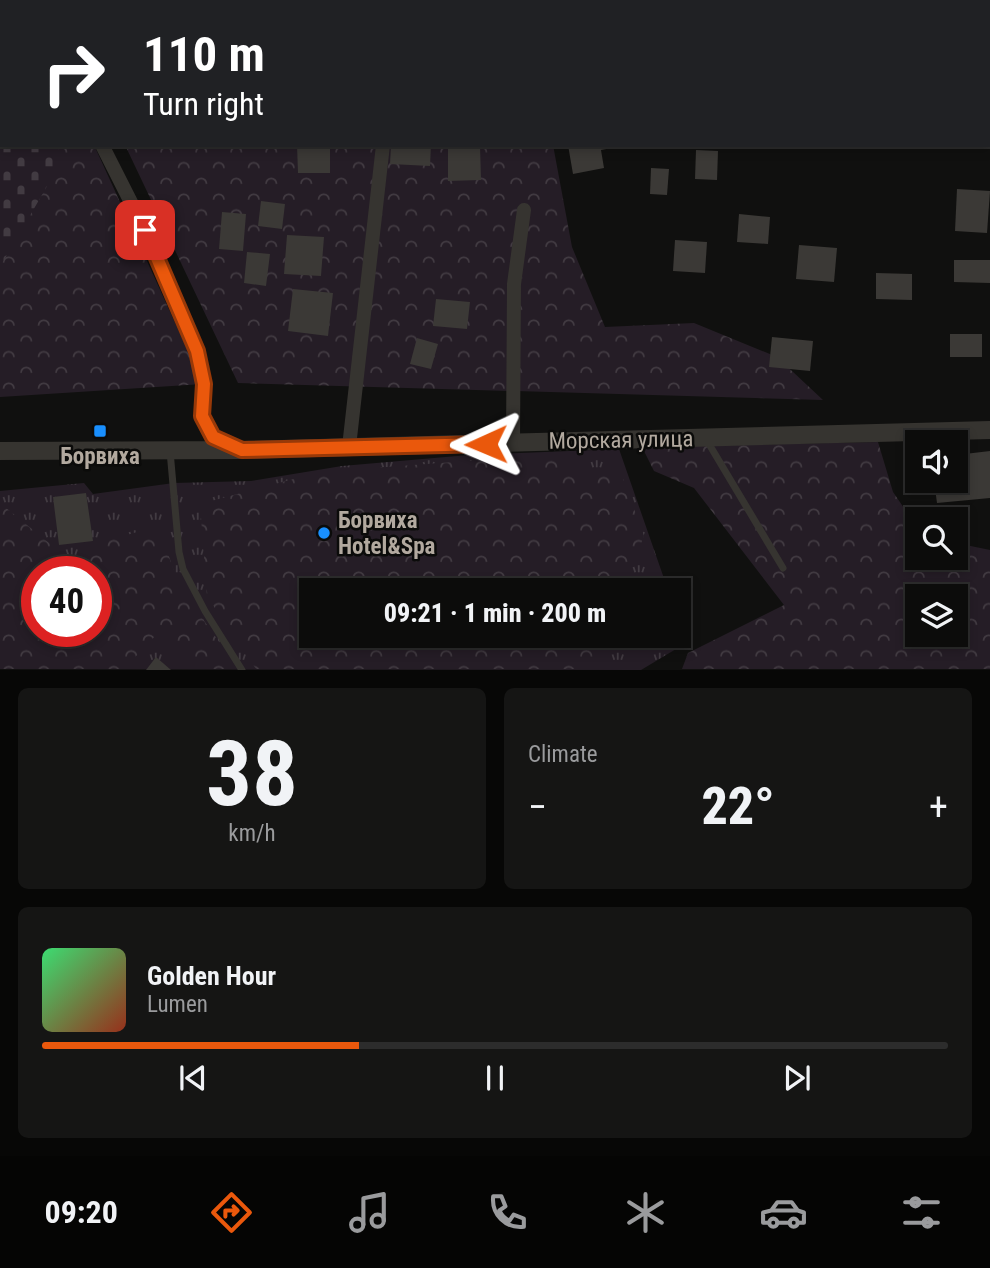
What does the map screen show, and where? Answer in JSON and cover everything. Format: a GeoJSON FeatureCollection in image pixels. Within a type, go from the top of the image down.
{"type":"FeatureCollection","features":[{"type":"Feature","properties":{"kind":"street"},"geometry":{"type":"LineString","coordinates":[[103,147],[145,230],[197,351],[204,384],[202,416],[213,437],[242,450]]}},
{"type":"Feature","properties":{"kind":"street"},"geometry":{"type":"LineString","coordinates":[[349,447],[383,147]]}},
{"type":"Feature","properties":{"kind":"street"},"geometry":{"type":"LineString","coordinates":[[513,443],[514,285],[524,210]]}},
{"type":"Feature","properties":{"kind":"street","name":"Морская улица"},"geometry":{"type":"LineString","coordinates":[[0,451],[242,450],[990,430]]}},
{"type":"Feature","properties":{"kind":"lane"},"geometry":{"type":"LineString","coordinates":[[706,438],[783,568]]}},
{"type":"Feature","properties":{"kind":"lane"},"geometry":{"type":"LineString","coordinates":[[170,450],[179,552],[183,569],[205,611],[242,670]]}},
{"type":"Feature","properties":{"kind":"green space"},"geometry":{"type":"Polygon","coordinates":[[[0,147],[95,147],[203,384],[0,397],[0,147]]]}},
{"type":"Feature","properties":{"kind":"green space"},"geometry":{"type":"Polygon","coordinates":[[[0,147],[59,147],[46,188],[0,267],[0,147]]]}},
{"type":"Feature","properties":{"kind":"green space"},"geometry":{"type":"Polygon","coordinates":[[[126,147],[553,147],[572,247],[605,327],[694,323],[777,357],[823,400],[238,383],[126,147]]]}},
{"type":"Feature","properties":{"kind":"green space"},"geometry":{"type":"Polygon","coordinates":[[[878,442],[893,492],[905,510],[905,570],[968,570],[968,545],[990,550],[990,669],[682,669],[688,653],[784,605],[694,488],[654,471],[642,447],[878,442]]]}},
{"type":"Feature","properties":{"kind":"green space","name":"Борвиха Hotel&Spa"},"geometry":{"type":"Polygon","coordinates":[[[619,449],[664,578],[299,578],[299,648],[678,648],[641,670],[0,669],[0,491],[84,483],[93,494],[174,483],[251,481],[342,466],[469,455],[619,449]]]}},
{"type":"Feature","properties":{"kind":"green space"},"geometry":{"type":"Polygon","coordinates":[[[573,453],[583,475],[622,476],[644,536],[627,578],[299,578],[299,648],[599,648],[591,669],[256,669],[207,596],[200,504],[320,472],[573,453]]]}},
{"type":"Feature","properties":{"kind":"green space"},"geometry":{"type":"Polygon","coordinates":[[[0,503],[65,556],[21,556],[21,647],[112,647],[112,556],[77,556],[99,543],[158,526],[180,587],[232,660],[225,669],[199,669],[157,634],[124,669],[0,669],[0,503]]]}},
{"type":"Feature","properties":{"kind":"building"},"geometry":{"type":"Polygon","coordinates":[[[297,147],[330,147],[330,173],[298,173],[297,147]]]}},
{"type":"Feature","properties":{"kind":"building"},"geometry":{"type":"Polygon","coordinates":[[[391,147],[431,147],[430,166],[390,164],[391,147]]]}},
{"type":"Feature","properties":{"kind":"building"},"geometry":{"type":"Polygon","coordinates":[[[448,147],[480,147],[481,180],[448,181],[448,147]]]}},
{"type":"Feature","properties":{"kind":"building"},"geometry":{"type":"Polygon","coordinates":[[[568,147],[617,147],[601,150],[604,168],[573,174],[568,147]]]}},
{"type":"Feature","properties":{"kind":"building"},"geometry":{"type":"Polygon","coordinates":[[[696,150],[718,151],[717,180],[695,179],[696,150]]]}},
{"type":"Feature","properties":{"kind":"building"},"geometry":{"type":"Polygon","coordinates":[[[651,168],[669,169],[667,195],[650,194],[651,168]]]}},
{"type":"Feature","properties":{"kind":"building"},"geometry":{"type":"Polygon","coordinates":[[[957,189],[990,191],[987,233],[955,231],[957,189]]]}},
{"type":"Feature","properties":{"kind":"building"},"geometry":{"type":"Polygon","coordinates":[[[261,201],[285,204],[282,229],[258,226],[261,201]]]}},
{"type":"Feature","properties":{"kind":"building"},"geometry":{"type":"Polygon","coordinates":[[[222,212],[246,214],[243,251],[219,249],[222,212]]]}},
{"type":"Feature","properties":{"kind":"building"},"geometry":{"type":"Polygon","coordinates":[[[739,214],[770,217],[768,244],[737,242],[739,214]]]}},
{"type":"Feature","properties":{"kind":"building"},"geometry":{"type":"Polygon","coordinates":[[[287,235],[324,237],[321,276],[284,274],[287,235]]]}},
{"type":"Feature","properties":{"kind":"building"},"geometry":{"type":"Polygon","coordinates":[[[675,240],[707,242],[705,273],[673,271],[675,240]]]}},
{"type":"Feature","properties":{"kind":"building"},"geometry":{"type":"Polygon","coordinates":[[[799,245],[837,248],[834,282],[796,279],[799,245]]]}},
{"type":"Feature","properties":{"kind":"building"},"geometry":{"type":"Polygon","coordinates":[[[247,252],[270,254],[266,286],[244,283],[247,252]]]}},
{"type":"Feature","properties":{"kind":"building"},"geometry":{"type":"Polygon","coordinates":[[[954,260],[990,260],[990,283],[954,282],[954,260]]]}},
{"type":"Feature","properties":{"kind":"building"},"geometry":{"type":"Polygon","coordinates":[[[876,273],[912,274],[912,300],[876,299],[876,273]]]}},
{"type":"Feature","properties":{"kind":"building"},"geometry":{"type":"Polygon","coordinates":[[[293,289],[333,293],[328,336],[288,331],[293,289]]]}},
{"type":"Feature","properties":{"kind":"building"},"geometry":{"type":"Polygon","coordinates":[[[436,299],[470,302],[467,329],[433,326],[436,299]]]}},
{"type":"Feature","properties":{"kind":"building"},"geometry":{"type":"Polygon","coordinates":[[[950,334],[982,334],[982,357],[950,357],[950,334]]]}},
{"type":"Feature","properties":{"kind":"building"},"geometry":{"type":"Polygon","coordinates":[[[772,337],[813,341],[810,371],[769,367],[772,337]]]}},
{"type":"Feature","properties":{"kind":"building"},"geometry":{"type":"Polygon","coordinates":[[[417,338],[438,344],[431,369],[410,364],[417,338]]]}},
{"type":"Feature","properties":{"kind":"building"},"geometry":{"type":"Polygon","coordinates":[[[990,451],[990,498],[937,503],[936,493],[968,493],[968,454],[990,451]]]}},
{"type":"Feature","properties":{"kind":"building"},"geometry":{"type":"Polygon","coordinates":[[[86,493],[93,541],[59,545],[53,497],[86,493]]]}},
{"type":"Feature","properties":{"kind":"building"},"geometry":{"type":"Polygon","coordinates":[[[156,657],[171,670],[146,670],[156,657]]]}},
{"type":"Feature","properties":{"kind":"place","name":"Борвиха"},"geometry":{"type":"Point","coordinates":[100,431]}},
{"type":"Feature","properties":{"kind":"place","name":"Борвиха Hotel&Spa"},"geometry":{"type":"Point","coordinates":[324,533]}},
{"type":"Feature","properties":{"kind":"route"},"geometry":{"type":"LineString","coordinates":[[145,230],[197,351],[204,384],[202,416],[213,437],[242,450],[486,444]]}}]}
